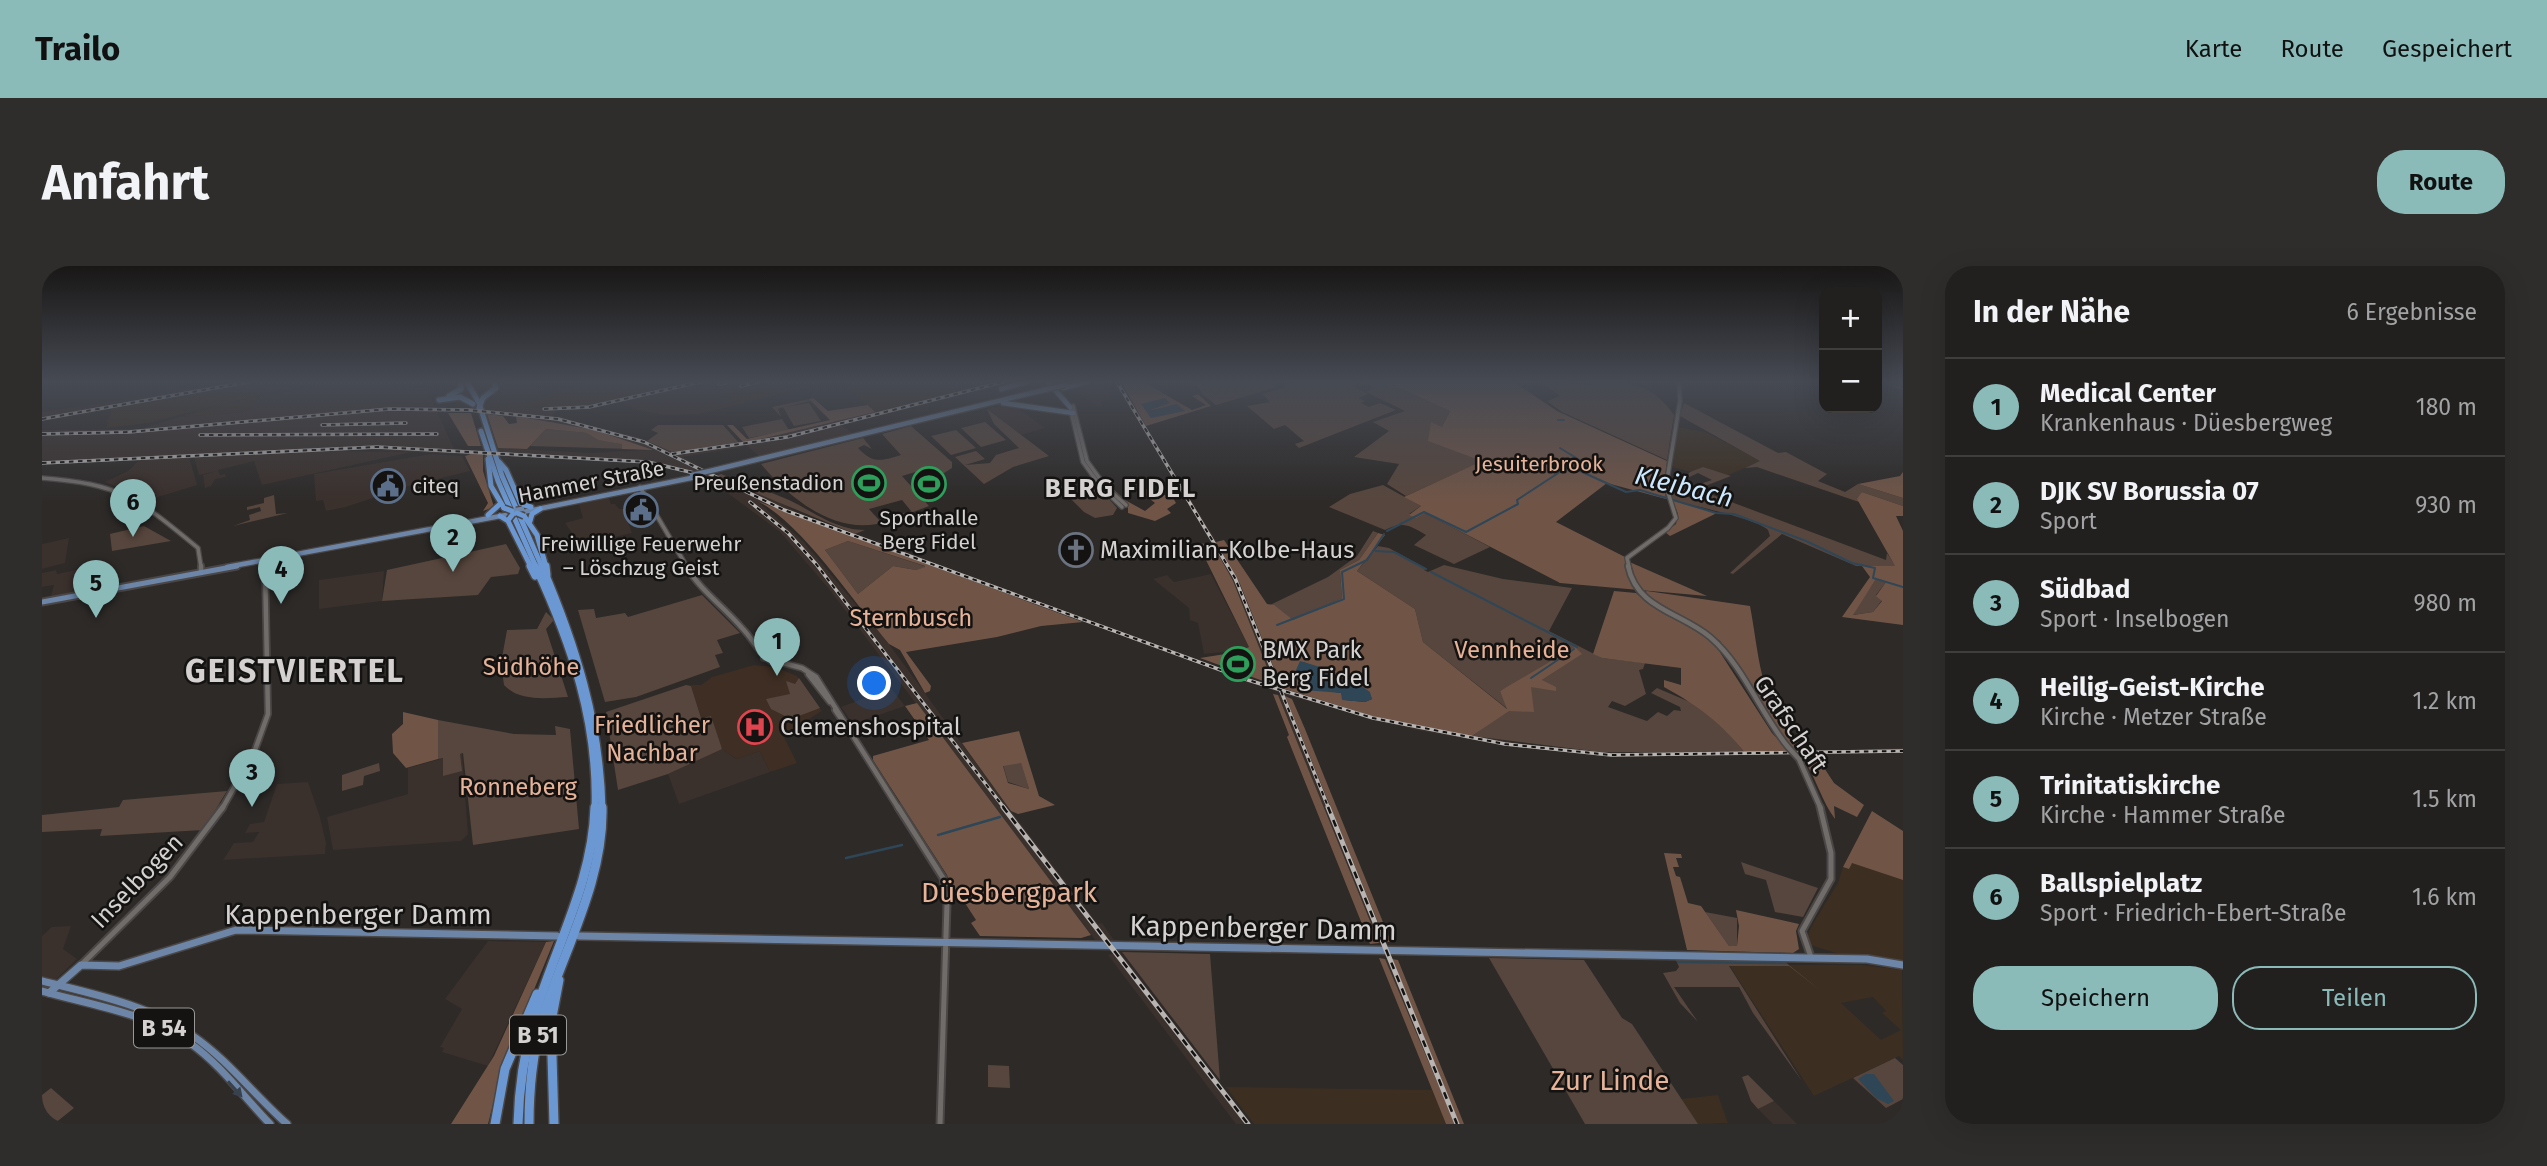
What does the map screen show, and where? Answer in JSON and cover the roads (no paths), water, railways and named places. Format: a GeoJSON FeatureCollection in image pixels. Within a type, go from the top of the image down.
{"type":"FeatureCollection","features":[{"type":"Feature","properties":{"kind":"highway","name":"B 51"},"geometry":{"type":"LineString","coordinates":[[479,422],[491,456],[546,583],[579,680],[590,741],[595,802],[593,836],[584,878],[527,1042],[517,1124]]}},
{"type":"Feature","properties":{"kind":"highway","name":"B 51"},"geometry":{"type":"LineString","coordinates":[[483,422],[491,456]]}},
{"type":"Feature","properties":{"kind":"highway"},"geometry":{"type":"LineString","coordinates":[[491,456],[488,476],[545,558],[546,583]]}},
{"type":"Feature","properties":{"kind":"highway"},"geometry":{"type":"LineString","coordinates":[[491,456],[506,470],[529,567],[546,583]]}},
{"type":"Feature","properties":{"kind":"highway"},"geometry":{"type":"LineString","coordinates":[[488,515],[531,507]]}},
{"type":"Feature","properties":{"kind":"highway"},"geometry":{"type":"LineString","coordinates":[[514,512],[533,514],[540,509]]}},
{"type":"Feature","properties":{"kind":"highway","name":"B 51"},"geometry":{"type":"LineString","coordinates":[[529,1124],[532,1059],[542,1020],[596,863],[601,828],[602,791],[596,730],[584,673],[569,626],[546,583]]}},
{"type":"Feature","properties":{"kind":"highway"},"geometry":{"type":"LineString","coordinates":[[554,1124],[551,1022],[567,949]]}},
{"type":"Feature","properties":{"kind":"highway"},"geometry":{"type":"LineString","coordinates":[[495,1124],[505,1069],[542,982],[550,972]]}},
{"type":"Feature","properties":{"kind":"main road","name":"Hammer Straße"},"geometry":{"type":"LineString","coordinates":[[265,559],[641,488],[919,422]]}},
{"type":"Feature","properties":{"kind":"main road","name":"Hammer Straße"},"geometry":{"type":"LineString","coordinates":[[531,507],[641,488]]}},
{"type":"Feature","properties":{"kind":"main road","name":"Hammer Straße"},"geometry":{"type":"LineString","coordinates":[[42,601],[488,515]]}},
{"type":"Feature","properties":{"kind":"main road","name":"Kappenberger Damm"},"geometry":{"type":"LineString","coordinates":[[80,965],[111,968],[216,933],[236,930],[557,936]]}},
{"type":"Feature","properties":{"kind":"main road","name":"Kappenberger Damm"},"geometry":{"type":"LineString","coordinates":[[579,936],[1811,958],[1867,960],[1903,965]]}},
{"type":"Feature","properties":{"kind":"main road","name":"Inselbogen"},"geometry":{"type":"LineString","coordinates":[[45,992],[80,965]]}},
{"type":"Feature","properties":{"kind":"main road","name":"B 54"},"geometry":{"type":"LineString","coordinates":[[42,981],[153,1015],[185,1031],[213,1052],[287,1124]]}},
{"type":"Feature","properties":{"kind":"main road","name":"B 54"},"geometry":{"type":"LineString","coordinates":[[45,992],[148,1021],[178,1035],[211,1062],[270,1124]]}},
{"type":"Feature","properties":{"kind":"street"},"geometry":{"type":"LineString","coordinates":[[1075,422],[1080,453],[1103,490],[1124,506],[1109,491],[1084,453],[1080,422]]}},
{"type":"Feature","properties":{"kind":"street","name":"Grafschaft"},"geometry":{"type":"LineString","coordinates":[[1676,422],[1666,485],[1676,514],[1674,522],[1627,558],[1636,590],[1649,603],[1698,628],[1716,643],[1769,724],[1799,759],[1814,787],[1833,864],[1826,891],[1802,932],[1804,945],[1811,958]]}},
{"type":"Feature","properties":{"kind":"street"},"geometry":{"type":"LineString","coordinates":[[42,478],[88,482],[141,502],[198,548],[202,557],[201,572]]}},
{"type":"Feature","properties":{"kind":"street"},"geometry":{"type":"LineString","coordinates":[[641,488],[686,568],[744,629],[764,658],[802,668],[814,675],[942,876],[947,904],[940,1124]]}},
{"type":"Feature","properties":{"kind":"street","name":"Inselbogen"},"geometry":{"type":"LineString","coordinates":[[80,965],[194,852],[235,789],[268,717],[265,559]]}},
{"type":"Feature","properties":{"kind":"water"},"geometry":{"type":"Polygon","coordinates":[[[1300,661],[1327,669],[1343,681],[1354,681],[1370,692],[1372,699],[1365,702],[1342,700],[1341,693],[1304,690],[1300,687],[1301,679],[1296,670],[1300,661]]]}},
{"type":"Feature","properties":{"kind":"water"},"geometry":{"type":"Polygon","coordinates":[[[1866,1074],[1874,1074],[1894,1101],[1888,1104],[1876,1098],[1858,1079],[1866,1074]]]}},
{"type":"Feature","properties":{"kind":"waterway"},"geometry":{"type":"LineString","coordinates":[[1560,448],[1586,464],[1587,473]]}},
{"type":"Feature","properties":{"kind":"waterway","name":"Kleibach"},"geometry":{"type":"LineString","coordinates":[[1387,531],[1424,512],[1466,532],[1518,504],[1517,500],[1569,466],[1626,492],[1640,490],[1716,513],[1734,514],[1806,541],[1852,563],[1875,568],[1873,578],[1903,587]]}},
{"type":"Feature","properties":{"kind":"waterway","name":"Kleibach"},"geometry":{"type":"LineString","coordinates":[[1277,625],[1344,599],[1342,572],[1367,560],[1384,534]]}},
{"type":"Feature","properties":{"kind":"waterway"},"geometry":{"type":"LineString","coordinates":[[1376,551],[1394,552],[1426,569]]}},
{"type":"Feature","properties":{"kind":"waterway"},"geometry":{"type":"LineString","coordinates":[[1431,572],[1577,647]]}},
{"type":"Feature","properties":{"kind":"waterway"},"geometry":{"type":"LineString","coordinates":[[1531,678],[1574,649]]}},
{"type":"Feature","properties":{"kind":"waterway","name":"Kleibach"},"geometry":{"type":"LineString","coordinates":[[938,835],[1000,817]]}},
{"type":"Feature","properties":{"kind":"waterway","name":"Kleibach"},"geometry":{"type":"LineString","coordinates":[[846,858],[902,845]]}},
{"type":"Feature","properties":{"kind":"waterway"},"geometry":{"type":"LineString","coordinates":[[1678,962],[1786,963]]}},
{"type":"Feature","properties":{"kind":"railway"},"geometry":{"type":"LineString","coordinates":[[42,434],[129,432],[242,422]]}},
{"type":"Feature","properties":{"kind":"railway"},"geometry":{"type":"LineString","coordinates":[[569,422],[644,442],[784,510],[1281,690]]}},
{"type":"Feature","properties":{"kind":"railway"},"geometry":{"type":"LineString","coordinates":[[672,454],[787,437],[846,422]]}},
{"type":"Feature","properties":{"kind":"railway"},"geometry":{"type":"LineString","coordinates":[[1141,422],[1235,578],[1281,690]]}},
{"type":"Feature","properties":{"kind":"railway"},"geometry":{"type":"LineString","coordinates":[[322,425],[406,423]]}},
{"type":"Feature","properties":{"kind":"railway"},"geometry":{"type":"LineString","coordinates":[[200,435],[437,434]]}},
{"type":"Feature","properties":{"kind":"railway"},"geometry":{"type":"LineString","coordinates":[[42,463],[377,447],[648,462],[694,473]]}},
{"type":"Feature","properties":{"kind":"railway"},"geometry":{"type":"LineString","coordinates":[[750,502],[788,533],[816,564],[1005,809]]}},
{"type":"Feature","properties":{"kind":"railway"},"geometry":{"type":"LineString","coordinates":[[1281,690],[1373,718],[1505,744],[1611,755],[1903,751]]}},
{"type":"Feature","properties":{"kind":"railway"},"geometry":{"type":"LineString","coordinates":[[1281,690],[1329,809]]}},
{"type":"Feature","properties":{"kind":"railway"},"geometry":{"type":"LineString","coordinates":[[1003,807],[1248,1124]]}},
{"type":"Feature","properties":{"kind":"railway"},"geometry":{"type":"LineString","coordinates":[[1328,807],[1457,1124]]}},
{"type":"Feature","properties":{"kind":"place","name":"Preußenstadion"},"geometry":{"type":"Point","coordinates":[869,483]}},
{"type":"Feature","properties":{"kind":"place","name":"Sporthalle Berg Fidel"},"geometry":{"type":"Point","coordinates":[929,484]}},
{"type":"Feature","properties":{"kind":"place","name":"citeq"},"geometry":{"type":"Point","coordinates":[388,486]}},
{"type":"Feature","properties":{"kind":"place","name":"Freiwillige Feuerwehr – Löschzug Geist"},"geometry":{"type":"Point","coordinates":[641,510]}},
{"type":"Feature","properties":{"kind":"place","name":"Ballspielplatz"},"geometry":{"type":"Point","coordinates":[133,537]}},
{"type":"Feature","properties":{"kind":"place","name":"Maximilian-Kolbe-Haus"},"geometry":{"type":"Point","coordinates":[1076,550]}},
{"type":"Feature","properties":{"kind":"place","name":"DJK SV Borussia 07"},"geometry":{"type":"Point","coordinates":[453,572]}},
{"type":"Feature","properties":{"kind":"place","name":"Heilig-Geist-Kirche"},"geometry":{"type":"Point","coordinates":[281,604]}},
{"type":"Feature","properties":{"kind":"place","name":"Trinitatiskirche"},"geometry":{"type":"Point","coordinates":[96,618]}},
{"type":"Feature","properties":{"kind":"place","name":"BMX Park Berg Fidel"},"geometry":{"type":"Point","coordinates":[1238,664]}},
{"type":"Feature","properties":{"kind":"place","name":"Medical Center"},"geometry":{"type":"Point","coordinates":[777,676]}},
{"type":"Feature","properties":{"kind":"place","name":"Clemenshospital"},"geometry":{"type":"Point","coordinates":[755,727]}},
{"type":"Feature","properties":{"kind":"place","name":"Südbad"},"geometry":{"type":"Point","coordinates":[252,807]}},
{"type":"Feature","properties":{"kind":"district","name":"BERG FIDEL"},"geometry":{"type":"Point","coordinates":[1121,488]}},
{"type":"Feature","properties":{"kind":"district","name":"GEISTVIERTEL"},"geometry":{"type":"Point","coordinates":[295,671]}},
{"type":"Feature","properties":{"kind":"park label","name":"Jesuiterbrook"},"geometry":{"type":"Point","coordinates":[1539,464]}},
{"type":"Feature","properties":{"kind":"park label","name":"Sternbusch"},"geometry":{"type":"Point","coordinates":[911,618]}},
{"type":"Feature","properties":{"kind":"park label","name":"Vennheide"},"geometry":{"type":"Point","coordinates":[1512,650]}},
{"type":"Feature","properties":{"kind":"park label","name":"Südhöhe"},"geometry":{"type":"Point","coordinates":[531,667]}},
{"type":"Feature","properties":{"kind":"park label","name":"Friedlicher Nachbar"},"geometry":{"type":"Point","coordinates":[652,739]}},
{"type":"Feature","properties":{"kind":"park label","name":"Ronneberg"},"geometry":{"type":"Point","coordinates":[518,787]}},
{"type":"Feature","properties":{"kind":"park label","name":"Düesbergpark"},"geometry":{"type":"Point","coordinates":[1009,892]}},
{"type":"Feature","properties":{"kind":"park label","name":"Zur Linde"},"geometry":{"type":"Point","coordinates":[1610,1080]}}]}
